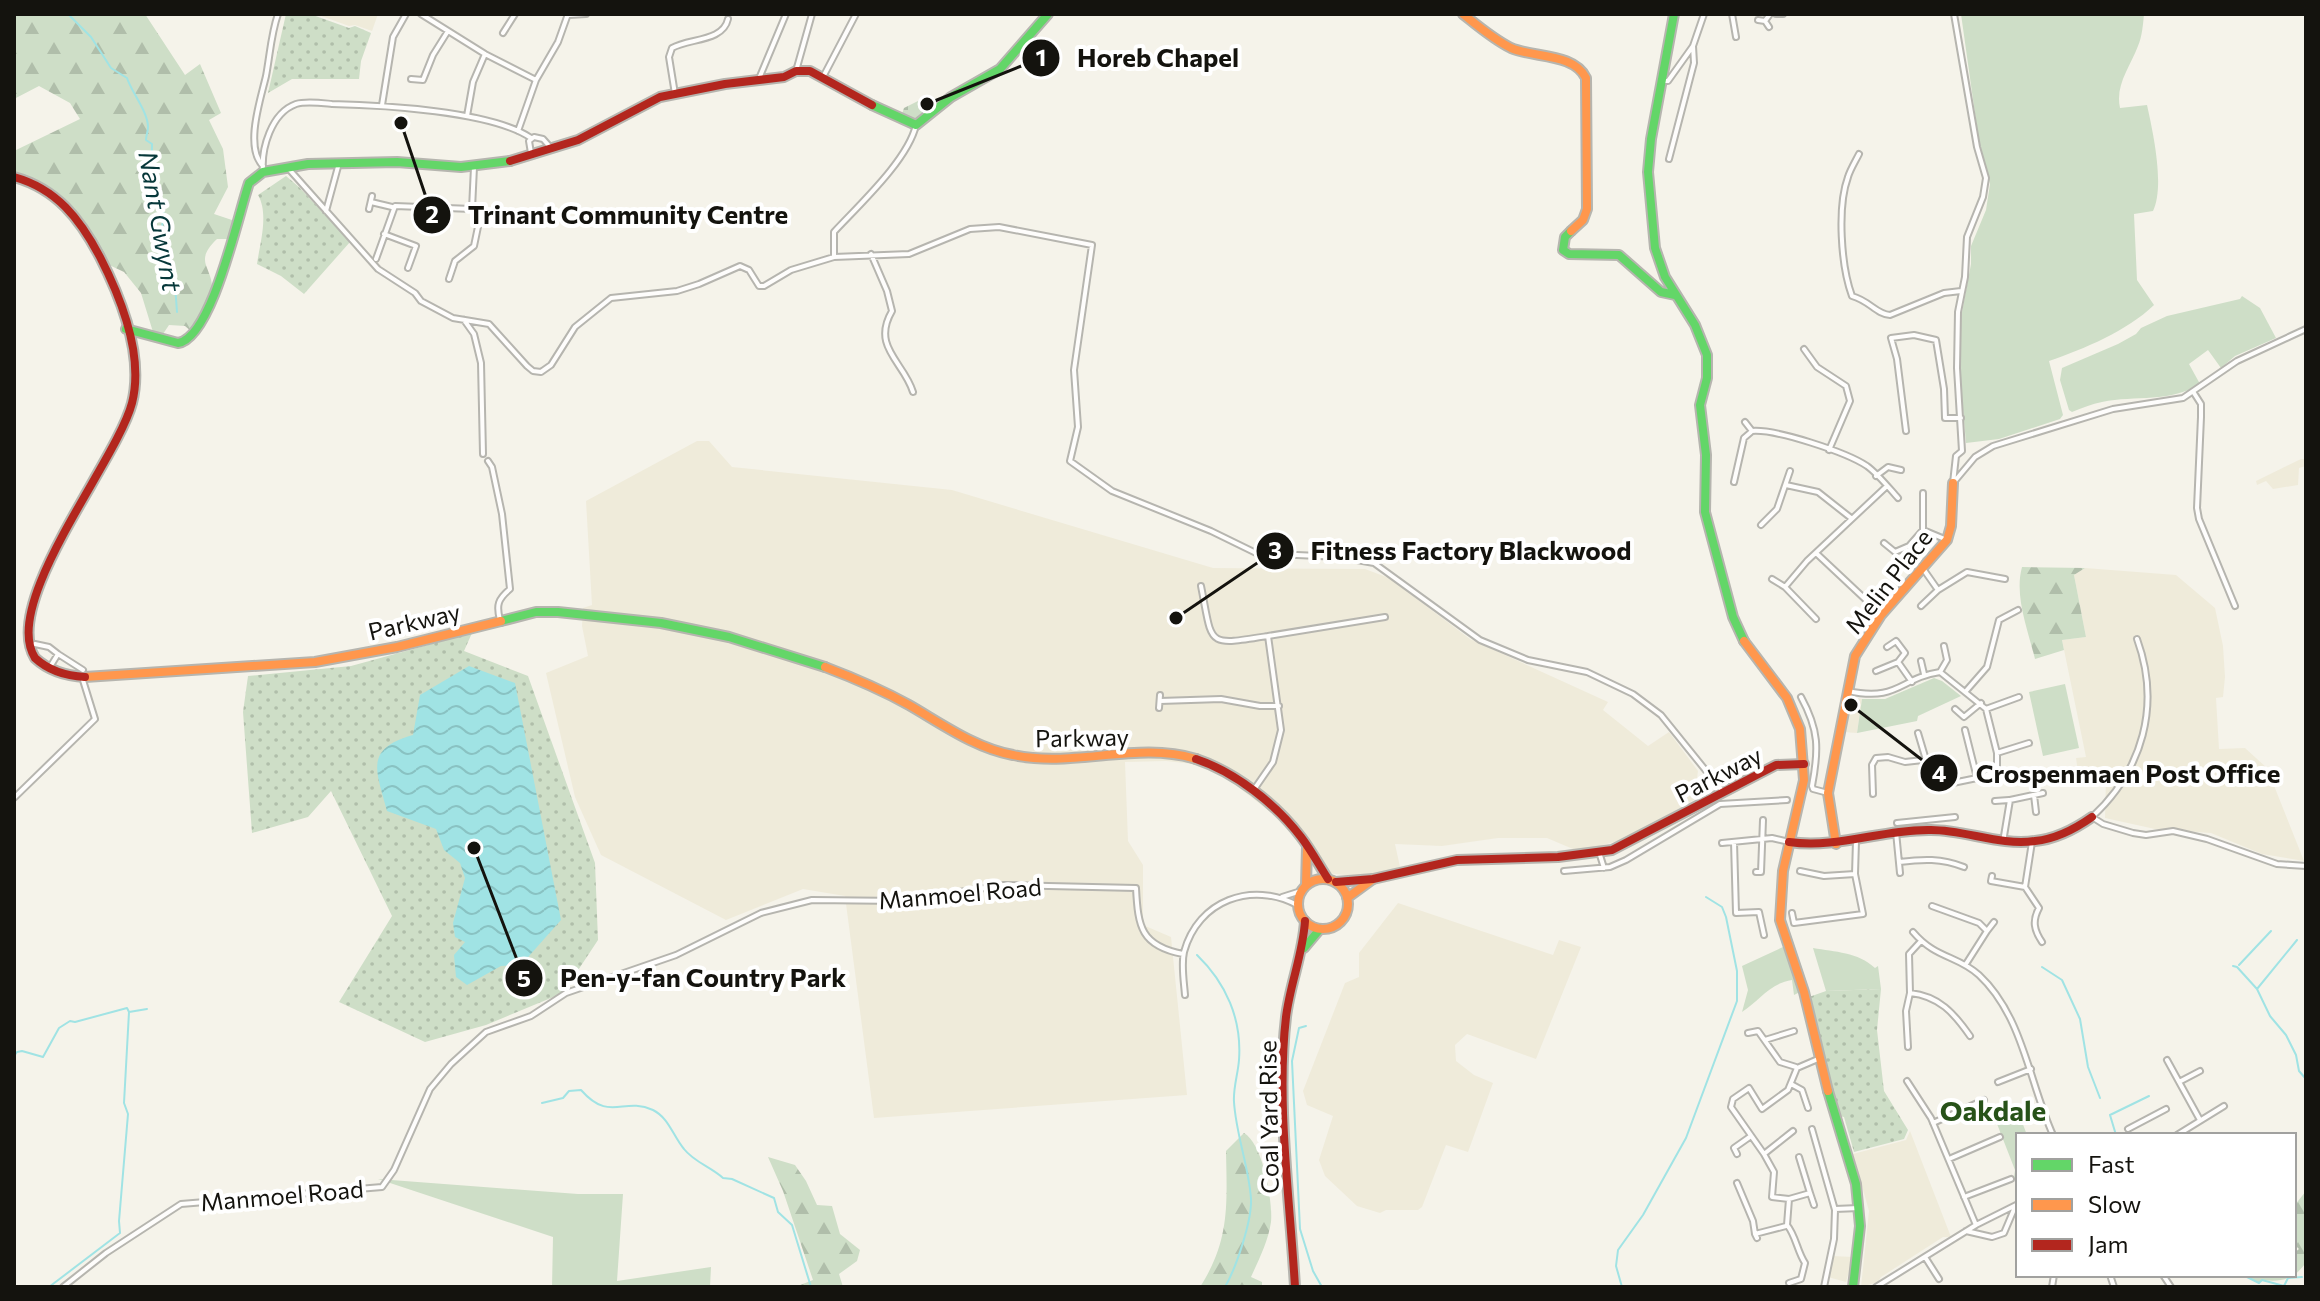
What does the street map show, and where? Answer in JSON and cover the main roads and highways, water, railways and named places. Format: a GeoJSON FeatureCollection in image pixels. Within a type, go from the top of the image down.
{"type":"FeatureCollection","features":[{"type":"Feature","properties":{"kind":"water"},"geometry":{"type":"Polygon","coordinates":[[[469,666],[515,683],[561,920],[521,965],[501,966],[467,985],[456,977],[454,955],[465,942],[455,937],[453,923],[465,878],[460,863],[444,850],[436,829],[387,811],[377,773],[380,754],[397,741],[413,735],[420,695],[469,666]]]}},
{"type":"Feature","properties":{"kind":"waterway","name":"Nant Gwynt"},"geometry":{"type":"LineString","coordinates":[[68,14],[91,37],[111,68],[127,78],[145,115],[148,127],[146,140],[152,144],[151,187],[164,214],[161,234],[172,264],[177,312]]}},
{"type":"Feature","properties":{"kind":"waterway"},"geometry":{"type":"LineString","coordinates":[[1622,1287],[1616,1266],[1618,1250],[1643,1215],[1686,1138],[1737,1001],[1737,971],[1726,917],[1722,907],[1706,897]]}},
{"type":"Feature","properties":{"kind":"waterway"},"geometry":{"type":"LineString","coordinates":[[2239,965],[2271,931]]}},
{"type":"Feature","properties":{"kind":"waterway"},"geometry":{"type":"LineString","coordinates":[[2257,989],[2297,940]]}},
{"type":"Feature","properties":{"kind":"waterway"},"geometry":{"type":"LineString","coordinates":[[1197,955],[1224,990],[1238,1030],[1239,1060],[1234,1102],[1251,1208],[1242,1244],[1225,1287]]}},
{"type":"Feature","properties":{"kind":"waterway"},"geometry":{"type":"LineString","coordinates":[[2233,966],[2257,989],[2270,1016],[2286,1035],[2296,1055],[2299,1071],[2306,1079]]}},
{"type":"Feature","properties":{"kind":"waterway"},"geometry":{"type":"LineString","coordinates":[[2042,967],[2062,980],[2080,1019],[2088,1067],[2100,1098]]}},
{"type":"Feature","properties":{"kind":"waterway"},"geometry":{"type":"LineString","coordinates":[[14,1056],[22,1051],[43,1057],[59,1028],[70,1021],[127,1008],[129,1012],[147,1009]]}},
{"type":"Feature","properties":{"kind":"waterway"},"geometry":{"type":"LineString","coordinates":[[49,1287],[120,1233],[128,1114],[124,1103],[129,1012]]}},
{"type":"Feature","properties":{"kind":"waterway"},"geometry":{"type":"LineString","coordinates":[[1306,1026],[1299,1028],[1292,1061],[1300,1229],[1313,1271],[1322,1287]]}},
{"type":"Feature","properties":{"kind":"waterway"},"geometry":{"type":"LineString","coordinates":[[542,1103],[563,1098],[569,1091],[581,1090],[600,1105],[642,1106],[658,1113],[693,1157],[723,1178],[774,1198],[778,1212],[792,1225],[811,1287]]}},
{"type":"Feature","properties":{"kind":"waterway"},"geometry":{"type":"LineString","coordinates":[[2115,1133],[2110,1115],[2149,1096]]}},
{"type":"Feature","properties":{"kind":"waterway"},"geometry":{"type":"LineString","coordinates":[[2247,1277],[2259,1283],[2262,1280],[2284,1286],[2288,1278],[2302,1277]]}},
{"type":"Feature","properties":{"kind":"place","name":"Horeb Chapel"},"geometry":{"type":"Point","coordinates":[927,104]}},
{"type":"Feature","properties":{"kind":"place","name":"Trinant Community Centre"},"geometry":{"type":"Point","coordinates":[401,123]}},
{"type":"Feature","properties":{"kind":"place","name":"Fitness Factory Blackwood"},"geometry":{"type":"Point","coordinates":[1176,618]}},
{"type":"Feature","properties":{"kind":"place","name":"Crospenmaen Post Office"},"geometry":{"type":"Point","coordinates":[1851,705]}},
{"type":"Feature","properties":{"kind":"place","name":"Pen-y-fan Country Park"},"geometry":{"type":"Point","coordinates":[474,848]}},
{"type":"Feature","properties":{"kind":"district","name":"Oakdale"},"geometry":{"type":"Point","coordinates":[1993,1110]}}]}
